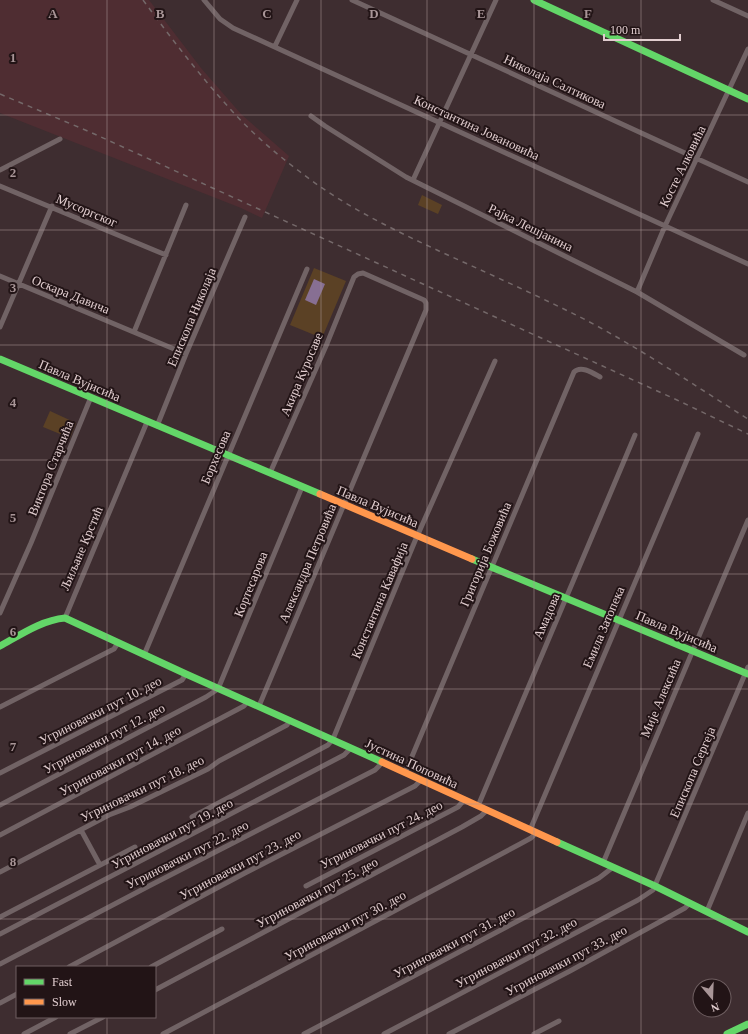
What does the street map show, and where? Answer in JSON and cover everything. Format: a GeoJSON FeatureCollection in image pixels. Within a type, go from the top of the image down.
{"type":"FeatureCollection","features":[{"type":"Feature","properties":{"kind":"street","name":"Константина Јовановића"},"geometry":{"type":"LineString","coordinates":[[204,0],[220,19],[229,25],[748,264]]}},
{"type":"Feature","properties":{"kind":"street"},"geometry":{"type":"LineString","coordinates":[[275,46],[297,0]]}},
{"type":"Feature","properties":{"kind":"street","name":"Николаја Салтикова"},"geometry":{"type":"LineString","coordinates":[[352,0],[748,182]]}},
{"type":"Feature","properties":{"kind":"street"},"geometry":{"type":"LineString","coordinates":[[412,180],[496,0]]}},
{"type":"Feature","properties":{"kind":"street"},"geometry":{"type":"LineString","coordinates":[[534,0],[748,98]]}},
{"type":"Feature","properties":{"kind":"street"},"geometry":{"type":"LineString","coordinates":[[713,0],[748,16]]}},
{"type":"Feature","properties":{"kind":"street","name":"Косте Алковића"},"geometry":{"type":"LineString","coordinates":[[637,292],[665,226],[748,49]]}},
{"type":"Feature","properties":{"kind":"street","name":"Рајка Лешјанина"},"geometry":{"type":"LineString","coordinates":[[311,116],[324,126],[412,180],[637,292],[744,355]]}},
{"type":"Feature","properties":{"kind":"street"},"geometry":{"type":"LineString","coordinates":[[0,170],[60,139]]}},
{"type":"Feature","properties":{"kind":"street","name":"Мусоргског"},"geometry":{"type":"LineString","coordinates":[[0,186],[52,206],[166,255]]}},
{"type":"Feature","properties":{"kind":"street"},"geometry":{"type":"LineString","coordinates":[[134,332],[186,205]]}},
{"type":"Feature","properties":{"kind":"street"},"geometry":{"type":"LineString","coordinates":[[0,328],[52,206]]}},
{"type":"Feature","properties":{"kind":"street","name":"Епископа Николаја"},"geometry":{"type":"LineString","coordinates":[[157,426],[186,354],[245,217]]}},
{"type":"Feature","properties":{"kind":"street","name":"Борхесова"},"geometry":{"type":"LineString","coordinates":[[144,655],[307,269]]}},
{"type":"Feature","properties":{"kind":"street","name":"Акира Куросаве"},"geometry":{"type":"LineString","coordinates":[[270,473],[326,346],[354,277],[363,273],[424,300],[427,306],[423,318]]}},
{"type":"Feature","properties":{"kind":"street","name":"Оскара Давича"},"geometry":{"type":"LineString","coordinates":[[0,276],[68,303],[186,354]]}},
{"type":"Feature","properties":{"kind":"street","name":"Александра Петровића"},"geometry":{"type":"LineString","coordinates":[[259,706],[423,318]]}},
{"type":"Feature","properties":{"kind":"street","name":"Павла Вујисића"},"geometry":{"type":"LineString","coordinates":[[0,359],[491,567],[618,620],[747,671]]}},
{"type":"Feature","properties":{"kind":"street","name":"Константина Кавафија"},"geometry":{"type":"LineString","coordinates":[[333,739],[418,535],[495,361]]}},
{"type":"Feature","properties":{"kind":"street","name":"Григорија Божовића"},"geometry":{"type":"LineString","coordinates":[[405,773],[574,372],[575,370],[581,368],[600,376]]}},
{"type":"Feature","properties":{"kind":"street","name":"Виктора Старчића"},"geometry":{"type":"LineString","coordinates":[[0,613],[32,543],[91,397]]}},
{"type":"Feature","properties":{"kind":"street","name":"Љиљане Крстић"},"geometry":{"type":"LineString","coordinates":[[65,618],[147,422]]}},
{"type":"Feature","properties":{"kind":"street","name":"Емила Затопека"},"geometry":{"type":"LineString","coordinates":[[533,831],[618,620],[698,434]]}},
{"type":"Feature","properties":{"kind":"street","name":"Амадова"},"geometry":{"type":"LineString","coordinates":[[478,806],[636,435]]}},
{"type":"Feature","properties":{"kind":"street","name":"Кортесарова"},"geometry":{"type":"LineString","coordinates":[[218,689],[302,487]]}},
{"type":"Feature","properties":{"kind":"street","name":"Мије Алексића"},"geometry":{"type":"LineString","coordinates":[[603,863],[748,520]]}},
{"type":"Feature","properties":{"kind":"street"},"geometry":{"type":"LineString","coordinates":[[0,646],[47,622],[58,618],[65,618]]}},
{"type":"Feature","properties":{"kind":"street","name":"Јустина Поповића"},"geometry":{"type":"LineString","coordinates":[[65,618],[218,689],[333,739],[612,868],[656,886],[748,932]]}},
{"type":"Feature","properties":{"kind":"street"},"geometry":{"type":"LineString","coordinates":[[0,707],[114,649],[118,643]]}},
{"type":"Feature","properties":{"kind":"street","name":"Епископа Сергеја"},"geometry":{"type":"LineString","coordinates":[[656,886],[747,671]]}},
{"type":"Feature","properties":{"kind":"street","name":"Угриновачки пут 10. део"},"geometry":{"type":"LineString","coordinates":[[0,773],[182,680],[186,674]]}},
{"type":"Feature","properties":{"kind":"street","name":"Угриновачки пут 12. део"},"geometry":{"type":"LineString","coordinates":[[0,805],[206,697],[218,689]]}},
{"type":"Feature","properties":{"kind":"street","name":"Угриновачки пут 14. део"},"geometry":{"type":"LineString","coordinates":[[0,836],[244,706],[248,701]]}},
{"type":"Feature","properties":{"kind":"street","name":"Угриновачки пут 18. део"},"geometry":{"type":"LineString","coordinates":[[0,872],[109,815],[130,807],[208,769],[219,760],[287,725],[290,720]]}},
{"type":"Feature","properties":{"kind":"street"},"geometry":{"type":"LineString","coordinates":[[192,817],[328,745],[333,739]]}},
{"type":"Feature","properties":{"kind":"street","name":"Угриновачки пут 19. део"},"geometry":{"type":"LineString","coordinates":[[0,934],[344,755],[351,748]]}},
{"type":"Feature","properties":{"kind":"street","name":"Угриновачки пут 22. део"},"geometry":{"type":"LineString","coordinates":[[0,964],[156,882],[345,786],[378,768],[382,762]]}},
{"type":"Feature","properties":{"kind":"street","name":"Угриновачки пут 23. део"},"geometry":{"type":"LineString","coordinates":[[71,966],[245,873],[415,786],[421,780]]}},
{"type":"Feature","properties":{"kind":"street","name":"Угриновачки пут 24. део"},"geometry":{"type":"LineString","coordinates":[[306,886],[458,807],[464,800]]}},
{"type":"Feature","properties":{"kind":"street","name":"Угриновачки пут 25. део"},"geometry":{"type":"LineString","coordinates":[[156,989],[462,827],[481,816],[487,810]]}},
{"type":"Feature","properties":{"kind":"street"},"geometry":{"type":"LineString","coordinates":[[707,911],[748,813]]}},
{"type":"Feature","properties":{"kind":"street"},"geometry":{"type":"LineString","coordinates":[[81,830],[100,865]]}},
{"type":"Feature","properties":{"kind":"street","name":"Угриновачки пут 30. део"},"geometry":{"type":"LineString","coordinates":[[163,1034],[531,838],[533,831]]}},
{"type":"Feature","properties":{"kind":"street"},"geometry":{"type":"LineString","coordinates":[[0,917],[135,847]]}},
{"type":"Feature","properties":{"kind":"street","name":"Угриновачки пут 31. део"},"geometry":{"type":"LineString","coordinates":[[304,1034],[599,878],[612,868]]}},
{"type":"Feature","properties":{"kind":"street","name":"Угриновачки пут 32. део"},"geometry":{"type":"LineString","coordinates":[[384,1034],[644,897],[656,886]]}},
{"type":"Feature","properties":{"kind":"street","name":"Угриновачки пут 33. део"},"geometry":{"type":"LineString","coordinates":[[449,1034],[644,931],[688,907],[690,903]]}},
{"type":"Feature","properties":{"kind":"street"},"geometry":{"type":"LineString","coordinates":[[152,966],[222,929]]}},
{"type":"Feature","properties":{"kind":"street"},"geometry":{"type":"LineString","coordinates":[[0,1003],[16,995]]}},
{"type":"Feature","properties":{"kind":"street"},"geometry":{"type":"LineString","coordinates":[[24,1034],[54,1018]]}},
{"type":"Feature","properties":{"kind":"street"},"geometry":{"type":"LineString","coordinates":[[70,1034],[101,1018]]}},
{"type":"Feature","properties":{"kind":"street"},"geometry":{"type":"LineString","coordinates":[[534,1034],[559,1021]]}},
{"type":"Feature","properties":{"kind":"street"},"geometry":{"type":"LineString","coordinates":[[727,1034],[748,1024]]}},
{"type":"Feature","properties":{"kind":"shaded area"},"geometry":{"type":"Polygon","coordinates":[[[0,0],[149,0],[201,68],[241,114],[289,156],[262,218],[241,208],[0,113],[0,0]]]}},
{"type":"Feature","properties":{"kind":"shaded area"},"geometry":{"type":"Polygon","coordinates":[[[422,195],[442,205],[438,214],[418,205],[422,195]]]}},
{"type":"Feature","properties":{"kind":"shaded area"},"geometry":{"type":"Polygon","coordinates":[[[314,268],[346,281],[322,338],[290,325],[314,268]]]}},
{"type":"Feature","properties":{"kind":"shaded area"},"geometry":{"type":"Polygon","coordinates":[[[314,279],[325,284],[316,305],[305,300],[314,279]]]}},
{"type":"Feature","properties":{"kind":"shaded area"},"geometry":{"type":"Polygon","coordinates":[[[50,411],[76,423],[70,438],[43,427],[50,411]]]}},
{"type":"Feature","properties":{"kind":"railway"},"geometry":{"type":"LineString","coordinates":[[143,0],[197,71],[240,119],[273,150],[332,195],[385,225],[578,316],[643,353],[748,419]]}},
{"type":"Feature","properties":{"kind":"railway"},"geometry":{"type":"LineString","coordinates":[[0,94],[90,132],[677,400],[748,434]]}},
{"type":"Feature","properties":{"kind":"traffic: fast"},"geometry":{"type":"LineString","coordinates":[[534,0],[748,99]]}},
{"type":"Feature","properties":{"kind":"traffic: fast"},"geometry":{"type":"LineString","coordinates":[[0,359],[320,494]]}},
{"type":"Feature","properties":{"kind":"traffic: fast"},"geometry":{"type":"LineString","coordinates":[[472,559],[748,674]]}},
{"type":"Feature","properties":{"kind":"traffic: fast"},"geometry":{"type":"LineString","coordinates":[[0,646],[40,625],[56,619],[65,618],[382,762]]}},
{"type":"Feature","properties":{"kind":"traffic: fast"},"geometry":{"type":"LineString","coordinates":[[557,842],[655,886],[748,932]]}},
{"type":"Feature","properties":{"kind":"traffic: fast"},"geometry":{"type":"LineString","coordinates":[[727,1034],[748,1024]]}},
{"type":"Feature","properties":{"kind":"traffic: slow"},"geometry":{"type":"LineString","coordinates":[[320,494],[472,559]]}},
{"type":"Feature","properties":{"kind":"traffic: slow"},"geometry":{"type":"LineString","coordinates":[[382,762],[557,842]]}}]}
